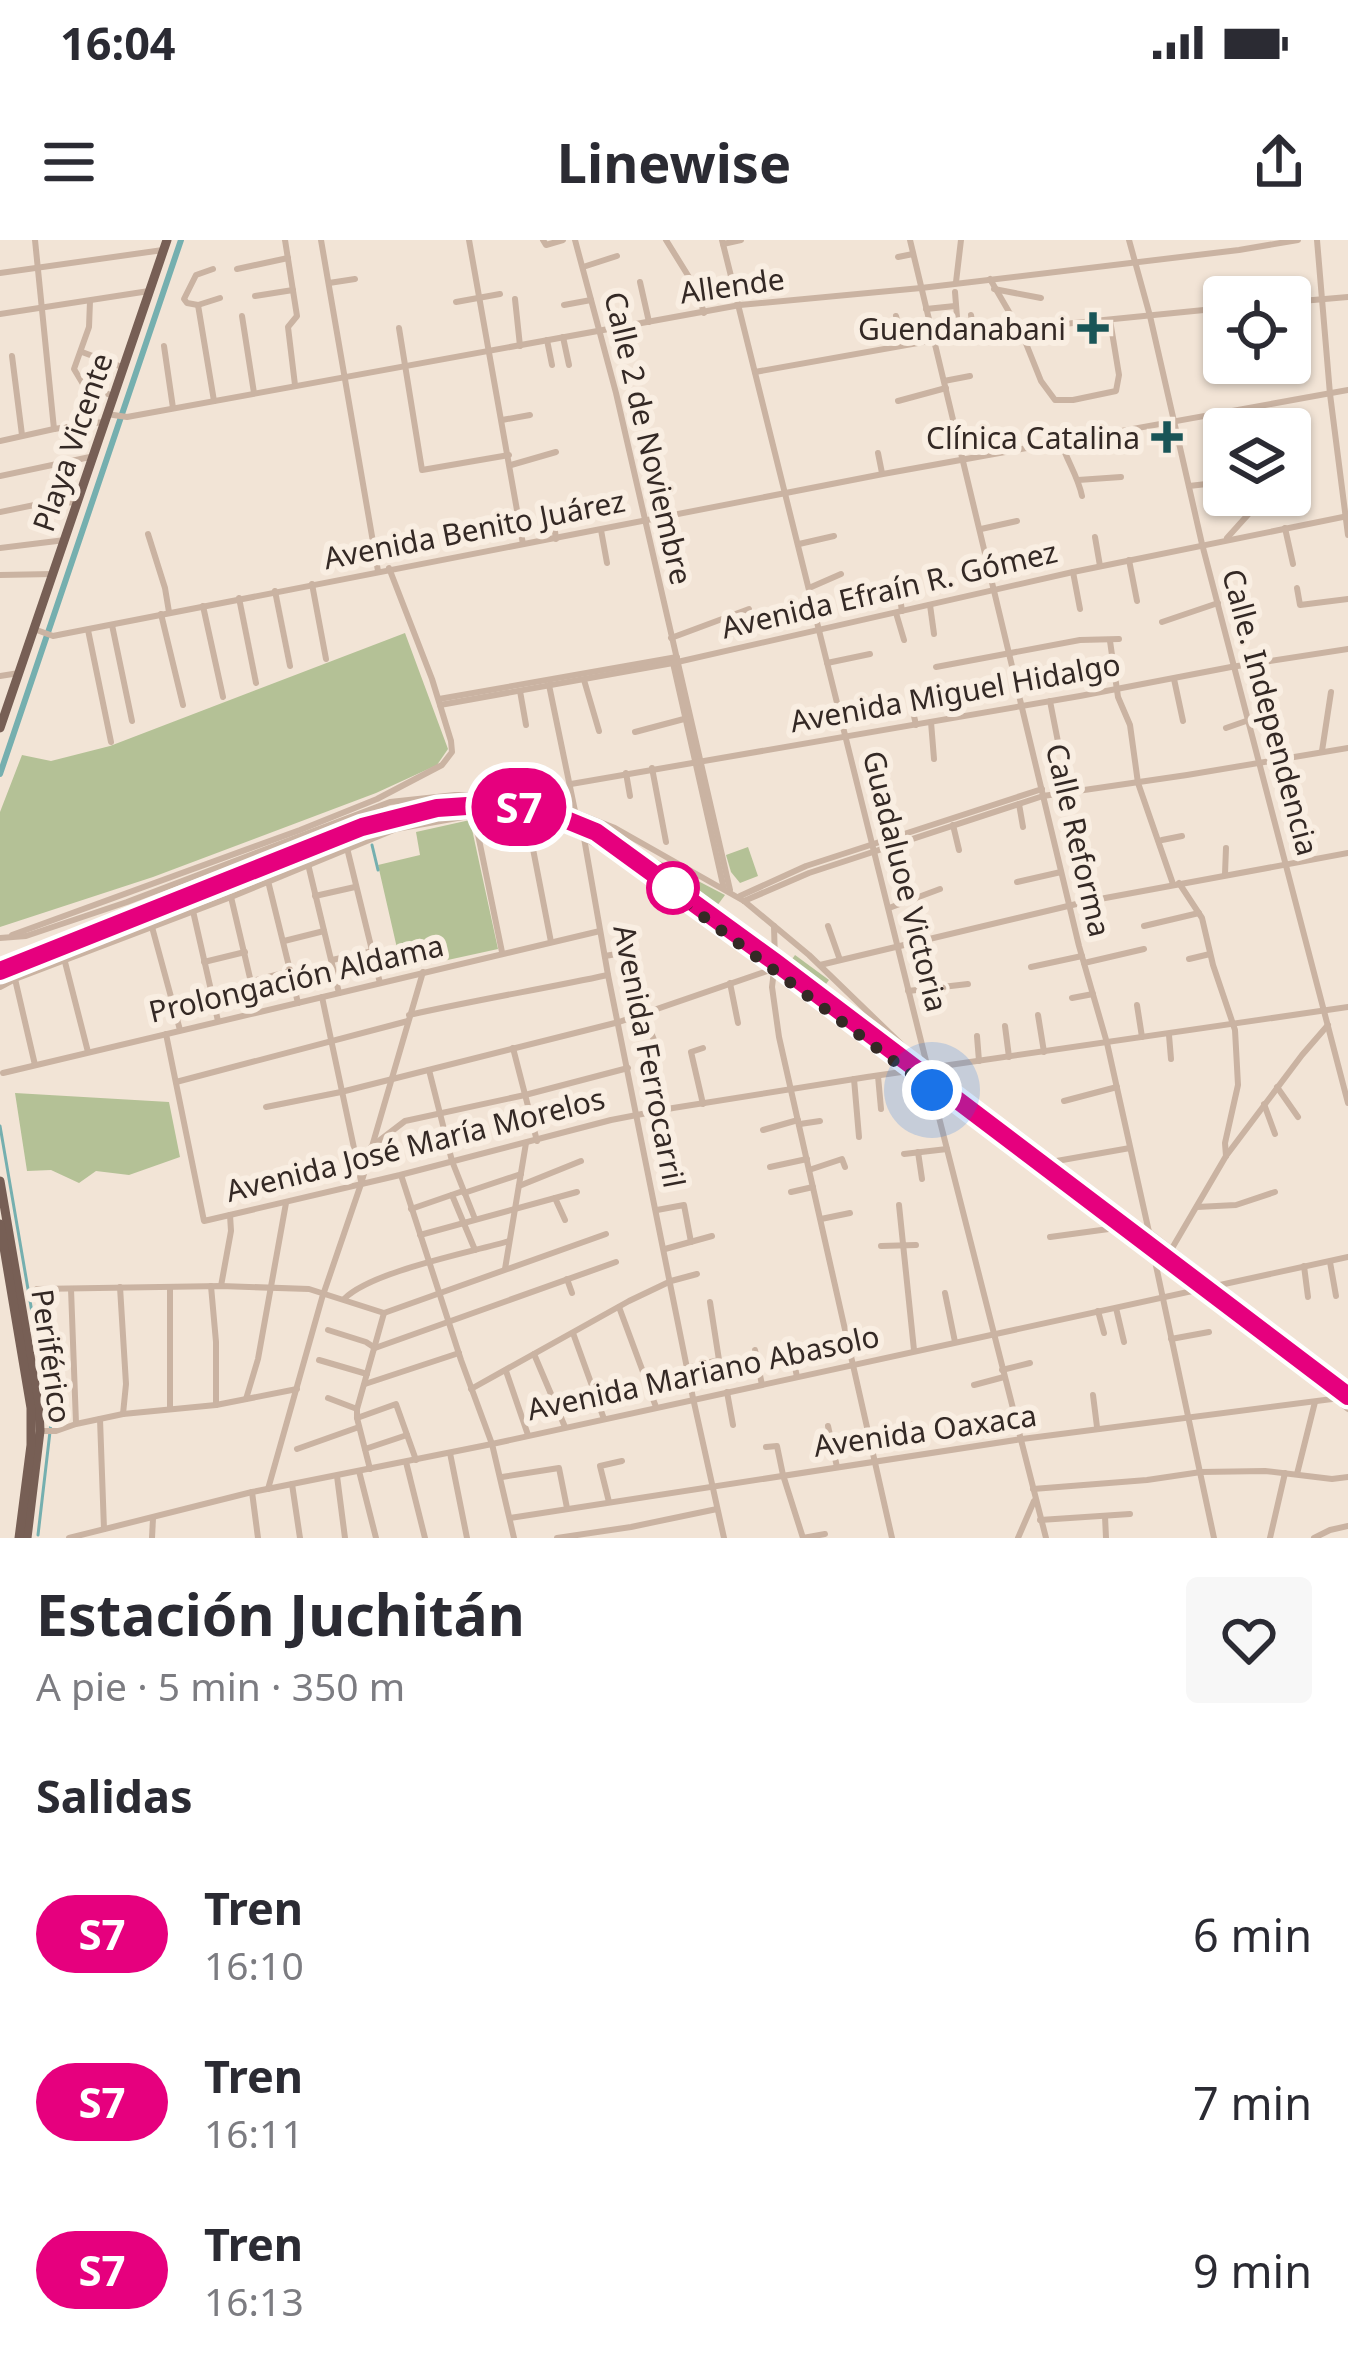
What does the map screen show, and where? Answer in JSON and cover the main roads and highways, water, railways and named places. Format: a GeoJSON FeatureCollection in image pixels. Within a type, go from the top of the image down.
{"type":"FeatureCollection","features":[{"type":"Feature","properties":{"kind":"main road","name":"Playa Vicente"},"geometry":{"type":"LineString","coordinates":[[0,728],[38,630],[52,574],[165,245]]}},
{"type":"Feature","properties":{"kind":"main road","name":"Periférico"},"geometry":{"type":"LineString","coordinates":[[0,1181],[43,1431],[23,1538]]}},
{"type":"Feature","properties":{"kind":"main road","name":"Periférico"},"geometry":{"type":"LineString","coordinates":[[0,1224],[28,1388],[43,1431]]}},
{"type":"Feature","properties":{"kind":"waterway"},"geometry":{"type":"LineString","coordinates":[[0,774],[181,240]]}},
{"type":"Feature","properties":{"kind":"waterway"},"geometry":{"type":"LineString","coordinates":[[0,959],[397,809]]}},
{"type":"Feature","properties":{"kind":"waterway"},"geometry":{"type":"LineString","coordinates":[[372,845],[378,870]]}},
{"type":"Feature","properties":{"kind":"waterway"},"geometry":{"type":"LineString","coordinates":[[266,871],[267,875]]}},
{"type":"Feature","properties":{"kind":"waterway"},"geometry":{"type":"LineString","coordinates":[[0,1126],[51,1423],[38,1535]]}},
{"type":"Feature","properties":{"kind":"railway"},"geometry":{"type":"LineString","coordinates":[[0,971],[404,814],[497,804],[552,814],[596,833],[775,962],[1348,1396]]}},
{"type":"Feature","properties":{"kind":"train","name":"S7"},"geometry":{"type":"LineString","coordinates":[[0,971],[404,814],[497,804],[552,814],[596,832],[775,962],[1348,1396]]}},
{"type":"Feature","properties":{"kind":"place","name":"Guendanabani"},"geometry":{"type":"Point","coordinates":[1093,328]}},
{"type":"Feature","properties":{"kind":"place","name":"Clínica Catalina"},"geometry":{"type":"Point","coordinates":[1167,437]}}]}
